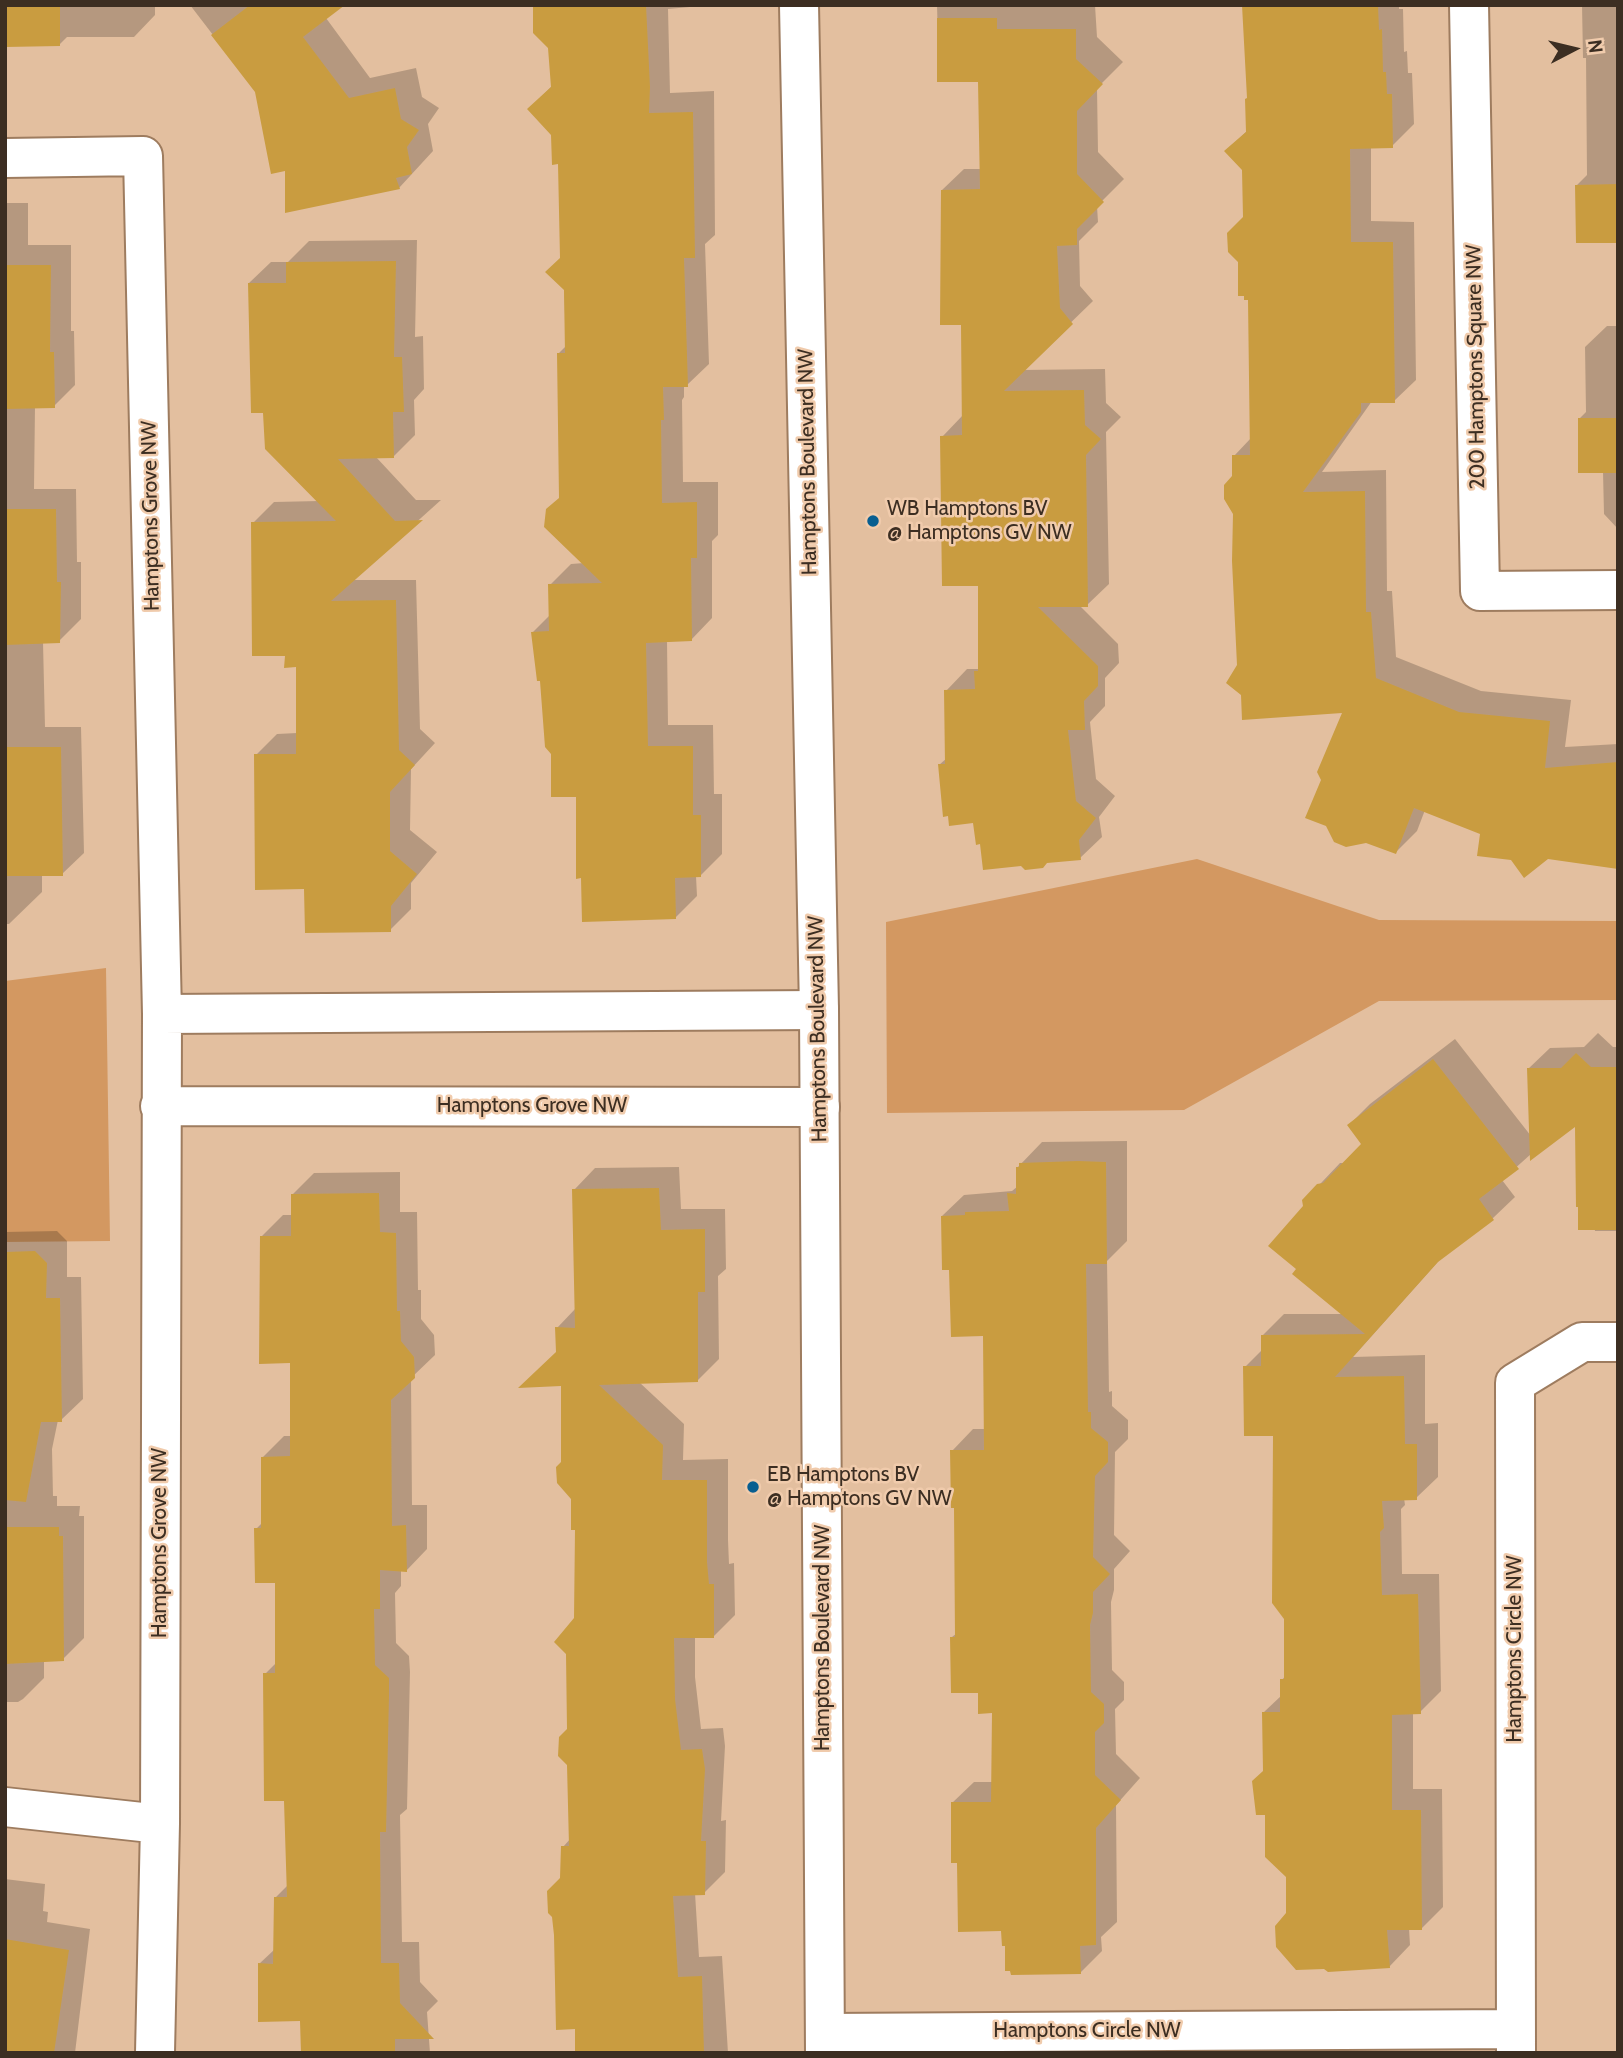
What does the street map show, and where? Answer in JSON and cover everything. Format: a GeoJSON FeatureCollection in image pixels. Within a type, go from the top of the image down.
{"type":"FeatureCollection","features":[{"type":"Feature","properties":{"kind":"street","name":"Hamptons Boulevard NW"},"geometry":{"type":"LineString","coordinates":[[799,5],[819,1010],[825,2043]]}},
{"type":"Feature","properties":{"kind":"street","name":"200 Hamptons Square NW"},"geometry":{"type":"LineString","coordinates":[[1469,5],[1480,591],[1618,590]]}},
{"type":"Feature","properties":{"kind":"street","name":"Hamptons Grove NW"},"geometry":{"type":"LineString","coordinates":[[5,158],[143,156],[162,1014],[160,1824],[155,2053]]}},
{"type":"Feature","properties":{"kind":"street"},"geometry":{"type":"LineString","coordinates":[[162,1014],[819,1010]]}},
{"type":"Feature","properties":{"kind":"street","name":"Hamptons Grove NW"},"geometry":{"type":"LineString","coordinates":[[160,1106],[820,1107]]}},
{"type":"Feature","properties":{"kind":"street","name":"Hamptons Circle NW"},"geometry":{"type":"LineString","coordinates":[[825,2043],[1516,2041],[1514,1383],[1582,1342],[1618,1342]]}},
{"type":"Feature","properties":{"kind":"street"},"geometry":{"type":"LineString","coordinates":[[5,1807],[160,1824]]}},
{"type":"Feature","properties":{"kind":"shaded area"},"geometry":{"type":"Polygon","coordinates":[[[1197,859],[1379,920],[1618,921],[1618,1000],[1379,1001],[1184,1110],[887,1113],[886,922],[1197,859]]]}},
{"type":"Feature","properties":{"kind":"shaded area"},"geometry":{"type":"Polygon","coordinates":[[[106,968],[110,1241],[5,1242],[5,981],[106,968]]]}},
{"type":"Feature","properties":{"kind":"building"},"geometry":{"type":"Polygon","coordinates":[[[5,5],[60,5],[60,46],[5,47],[5,5]]]}},
{"type":"Feature","properties":{"kind":"building"},"geometry":{"type":"Polygon","coordinates":[[[250,5],[345,5],[303,37],[349,98],[395,88],[401,119],[419,130],[407,147],[412,174],[396,178],[400,189],[285,213],[285,171],[271,174],[255,92],[211,35],[250,5]]]}},
{"type":"Feature","properties":{"kind":"building"},"geometry":{"type":"Polygon","coordinates":[[[533,5],[646,5],[649,113],[693,112],[695,258],[684,258],[688,387],[663,387],[664,420],[661,420],[662,503],[697,502],[697,558],[691,558],[692,641],[646,643],[648,746],[693,746],[693,815],[701,815],[701,877],[675,878],[676,919],[582,922],[581,878],[576,879],[576,797],[551,797],[551,754],[545,747],[540,681],[537,681],[531,632],[549,631],[548,584],[602,583],[544,527],[546,509],[559,498],[557,353],[565,353],[564,290],[545,272],[560,258],[558,164],[552,165],[551,135],[527,109],[551,87],[548,48],[533,33],[533,5]]]}},
{"type":"Feature","properties":{"kind":"building"},"geometry":{"type":"Polygon","coordinates":[[[1242,5],[1378,5],[1379,30],[1382,29],[1383,72],[1386,72],[1387,94],[1392,94],[1393,148],[1350,149],[1351,242],[1393,242],[1395,403],[1361,403],[1361,412],[1303,492],[1365,491],[1366,612],[1371,612],[1376,678],[1459,712],[1550,721],[1545,768],[1618,762],[1618,869],[1548,859],[1524,878],[1511,860],[1477,856],[1480,834],[1414,808],[1396,854],[1366,843],[1346,847],[1334,842],[1326,826],[1305,818],[1321,780],[1317,772],[1342,713],[1242,720],[1241,695],[1226,683],[1237,665],[1232,561],[1233,514],[1224,499],[1224,485],[1232,476],[1232,455],[1250,455],[1248,300],[1244,300],[1244,296],[1238,296],[1238,262],[1228,252],[1227,233],[1243,217],[1242,170],[1224,151],[1246,132],[1242,5]]]}},
{"type":"Feature","properties":{"kind":"building"},"geometry":{"type":"Polygon","coordinates":[[[937,18],[997,18],[997,29],[1076,29],[1076,59],[1103,84],[1077,111],[1077,174],[1104,202],[1077,229],[1077,245],[1057,246],[1060,308],[1073,324],[1004,391],[1084,390],[1085,425],[1101,439],[1086,455],[1088,607],[1038,607],[1098,666],[1098,686],[1084,701],[1085,730],[1068,730],[1076,801],[1096,818],[1079,840],[1081,860],[1047,863],[1043,868],[1025,870],[1021,866],[983,870],[980,844],[976,845],[973,823],[949,826],[948,816],[943,817],[938,764],[945,764],[944,690],[975,689],[974,671],[978,671],[978,586],[942,586],[940,436],[962,435],[961,325],[940,325],[941,190],[980,189],[978,82],[937,82],[937,18]]]}},
{"type":"Feature","properties":{"kind":"building"},"geometry":{"type":"Polygon","coordinates":[[[1618,184],[1618,243],[1576,243],[1575,185],[1618,184]]]}},
{"type":"Feature","properties":{"kind":"building"},"geometry":{"type":"Polygon","coordinates":[[[396,261],[394,357],[402,357],[404,412],[393,412],[394,458],[338,459],[395,521],[423,520],[331,601],[396,600],[399,750],[415,765],[390,792],[390,851],[417,874],[391,906],[391,932],[305,933],[304,889],[255,890],[254,754],[296,754],[296,667],[284,668],[285,656],[252,656],[251,522],[336,521],[265,449],[263,413],[251,413],[248,283],[286,283],[286,262],[396,261]]]}},
{"type":"Feature","properties":{"kind":"building"},"geometry":{"type":"Polygon","coordinates":[[[5,265],[51,265],[50,352],[54,352],[55,408],[5,409],[5,265]]]}},
{"type":"Feature","properties":{"kind":"building"},"geometry":{"type":"Polygon","coordinates":[[[1578,418],[1618,418],[1618,473],[1578,473],[1578,418]]]}},
{"type":"Feature","properties":{"kind":"building"},"geometry":{"type":"Polygon","coordinates":[[[5,509],[56,509],[57,582],[61,582],[60,643],[5,645],[5,509]]]}},
{"type":"Feature","properties":{"kind":"building"},"geometry":{"type":"Polygon","coordinates":[[[5,747],[61,747],[63,876],[5,876],[5,747]]]}},
{"type":"Feature","properties":{"kind":"building"},"geometry":{"type":"Polygon","coordinates":[[[1576,1053],[1591,1067],[1618,1067],[1618,1230],[1578,1230],[1575,1127],[1530,1161],[1527,1068],[1561,1068],[1576,1053]]]}},
{"type":"Feature","properties":{"kind":"building"},"geometry":{"type":"Polygon","coordinates":[[[1433,1059],[1519,1169],[1479,1199],[1494,1220],[1438,1262],[1335,1377],[1404,1376],[1405,1444],[1417,1444],[1417,1500],[1382,1501],[1384,1528],[1380,1532],[1382,1595],[1418,1594],[1421,1714],[1392,1715],[1392,1810],[1421,1810],[1422,1930],[1387,1930],[1390,1968],[1328,1972],[1324,1969],[1296,1970],[1276,1947],[1275,1926],[1286,1913],[1286,1877],[1265,1857],[1265,1815],[1256,1815],[1252,1781],[1263,1771],[1262,1712],[1280,1712],[1280,1679],[1284,1679],[1284,1619],[1272,1603],[1273,1436],[1244,1436],[1243,1366],[1261,1366],[1261,1335],[1365,1334],[1292,1274],[1296,1269],[1268,1246],[1303,1206],[1302,1200],[1317,1184],[1323,1183],[1361,1144],[1347,1125],[1433,1059]]]}},
{"type":"Feature","properties":{"kind":"building"},"geometry":{"type":"Polygon","coordinates":[[[1106,1162],[1107,1264],[1086,1264],[1088,1412],[1091,1412],[1091,1428],[1108,1442],[1108,1462],[1095,1476],[1093,1557],[1110,1574],[1093,1592],[1090,1625],[1091,1692],[1104,1704],[1104,1723],[1095,1732],[1095,1775],[1121,1800],[1096,1828],[1096,1945],[1080,1946],[1081,1974],[1011,1975],[1010,1971],[1005,1971],[1005,1946],[1002,1946],[1001,1931],[958,1932],[957,1863],[951,1863],[951,1802],[991,1802],[992,1713],[978,1714],[978,1693],[951,1693],[950,1637],[955,1637],[954,1508],[951,1508],[950,1450],[984,1450],[983,1336],[951,1337],[949,1270],[942,1270],[941,1216],[965,1215],[965,1212],[1009,1211],[1007,1193],[1016,1194],[1016,1167],[1019,1167],[1019,1163],[1106,1162]]]}},
{"type":"Feature","properties":{"kind":"building"},"geometry":{"type":"Polygon","coordinates":[[[659,1188],[661,1230],[705,1229],[705,1292],[698,1292],[698,1382],[599,1385],[663,1445],[662,1480],[707,1480],[707,1562],[709,1584],[714,1584],[714,1638],[674,1638],[675,1699],[681,1750],[702,1749],[705,1769],[701,1841],[706,1841],[705,1895],[673,1896],[678,1977],[702,1976],[704,2053],[575,2053],[575,2029],[556,2030],[554,1935],[552,1917],[548,1913],[547,1891],[560,1878],[561,1846],[569,1846],[567,1765],[558,1756],[559,1737],[567,1729],[566,1654],[554,1642],[574,1618],[575,1530],[571,1530],[571,1499],[557,1483],[556,1467],[561,1462],[561,1386],[518,1388],[556,1352],[555,1327],[575,1328],[572,1189],[659,1188]]]}},
{"type":"Feature","properties":{"kind":"building"},"geometry":{"type":"Polygon","coordinates":[[[379,1193],[380,1232],[396,1233],[397,1311],[400,1311],[401,1341],[414,1357],[415,1378],[391,1400],[392,1526],[406,1525],[407,1572],[380,1570],[380,1609],[374,1609],[375,1665],[389,1678],[386,1832],[380,1832],[381,1963],[399,1963],[400,2003],[434,2039],[395,2039],[395,2053],[301,2053],[300,2021],[258,2022],[258,1963],[273,1964],[274,1897],[287,1897],[284,1801],[264,1801],[263,1673],[275,1673],[275,1583],[255,1583],[254,1528],[261,1528],[261,1457],[290,1456],[290,1363],[259,1364],[260,1236],[291,1236],[291,1194],[379,1193]]]}},
{"type":"Feature","properties":{"kind":"building"},"geometry":{"type":"Polygon","coordinates":[[[35,1251],[47,1263],[46,1298],[60,1298],[62,1422],[41,1422],[26,1502],[5,1500],[5,1252],[35,1251]]]}},
{"type":"Feature","properties":{"kind":"building"},"geometry":{"type":"Polygon","coordinates":[[[5,1527],[59,1527],[59,1536],[63,1536],[64,1661],[5,1664],[5,1527]]]}},
{"type":"Feature","properties":{"kind":"building"},"geometry":{"type":"Polygon","coordinates":[[[5,1939],[69,1950],[54,2053],[5,2053],[5,1939]]]}},
{"type":"Feature","properties":{"kind":"place","name":"WB Hamptons BV @ Hamptons GV NW"},"geometry":{"type":"Point","coordinates":[873,521]}},
{"type":"Feature","properties":{"kind":"place","name":"EB Hamptons BV @ Hamptons GV NW"},"geometry":{"type":"Point","coordinates":[753,1487]}}]}
